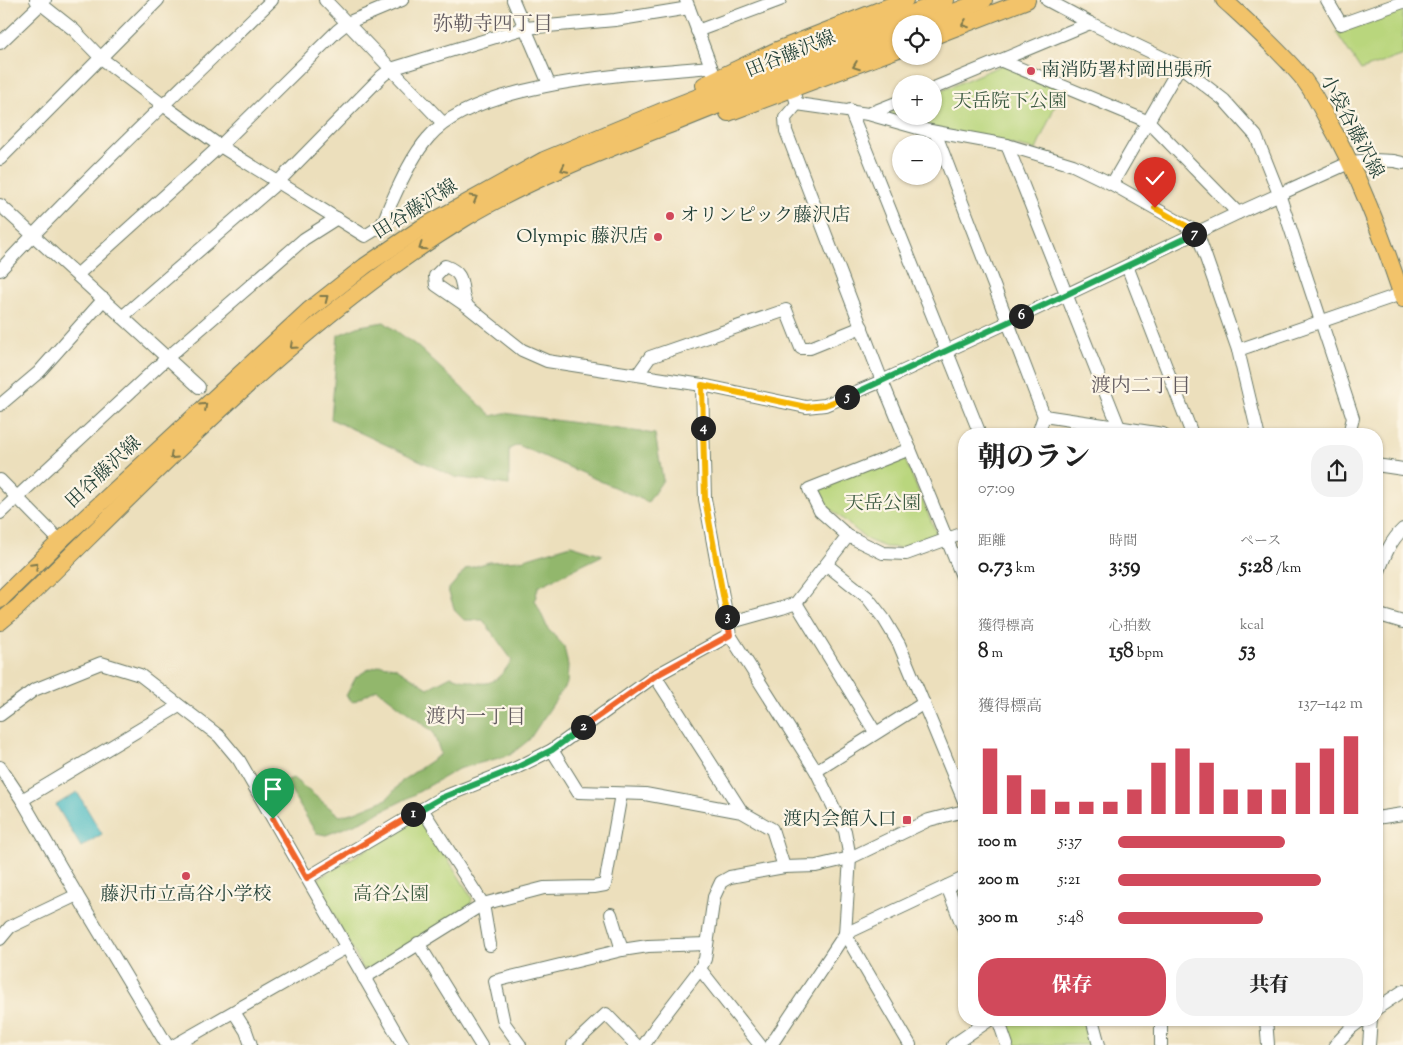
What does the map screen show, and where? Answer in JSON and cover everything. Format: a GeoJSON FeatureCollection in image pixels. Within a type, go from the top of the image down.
{"type":"FeatureCollection","features":[{"type":"Feature","properties":{"kind":"main road"},"geometry":{"type":"LineString","coordinates":[[662,111],[713,73],[905,0]]}},
{"type":"Feature","properties":{"kind":"main road","name":"田谷藤沢線"},"geometry":{"type":"LineString","coordinates":[[0,600],[60,541],[302,317],[365,266],[421,228],[537,164],[662,111],[946,0]]}},
{"type":"Feature","properties":{"kind":"main road"},"geometry":{"type":"LineString","coordinates":[[942,17],[984,0]]}},
{"type":"Feature","properties":{"kind":"main road"},"geometry":{"type":"LineString","coordinates":[[942,33],[1026,0]]}},
{"type":"Feature","properties":{"kind":"main road","name":"小袋谷藤沢線"},"geometry":{"type":"LineString","coordinates":[[1224,0],[1271,44],[1301,76],[1326,116],[1351,162],[1402,296]]}},
{"type":"Feature","properties":{"kind":"main road","name":"田谷藤沢線"},"geometry":{"type":"LineString","coordinates":[[0,622],[215,415],[318,323],[375,279],[468,217],[510,194],[589,157],[892,37]]}},
{"type":"Feature","properties":{"kind":"main road"},"geometry":{"type":"LineString","coordinates":[[589,157],[703,122],[795,97],[892,52]]}},
{"type":"Feature","properties":{"kind":"street"},"geometry":{"type":"LineString","coordinates":[[0,159],[158,0]]}},
{"type":"Feature","properties":{"kind":"street"},"geometry":{"type":"LineString","coordinates":[[0,270],[33,234],[272,0]]}},
{"type":"Feature","properties":{"kind":"street"},"geometry":{"type":"LineString","coordinates":[[325,0],[443,123]]}},
{"type":"Feature","properties":{"kind":"street"},"geometry":{"type":"LineString","coordinates":[[77,275],[220,146],[337,31],[347,23],[402,0]]}},
{"type":"Feature","properties":{"kind":"street"},"geometry":{"type":"LineString","coordinates":[[513,0],[549,84]]}},
{"type":"Feature","properties":{"kind":"street"},"geometry":{"type":"LineString","coordinates":[[697,31],[780,0]]}},
{"type":"Feature","properties":{"kind":"street"},"geometry":{"type":"LineString","coordinates":[[1047,0],[1180,66],[1224,100],[1256,136],[1280,194],[1353,418],[1350,428]]}},
{"type":"Feature","properties":{"kind":"street"},"geometry":{"type":"LineString","coordinates":[[1327,0],[1341,24],[1403,2]]}},
{"type":"Feature","properties":{"kind":"street"},"geometry":{"type":"LineString","coordinates":[[0,43],[40,1],[74,30],[101,58],[163,105],[220,146],[277,182],[365,236],[381,225],[409,168],[427,138],[443,123],[478,105],[549,84],[713,73],[687,4],[615,20],[525,28],[391,69],[277,182],[122,317]]}},
{"type":"Feature","properties":{"kind":"street"},"geometry":{"type":"LineString","coordinates":[[942,85],[1090,23]]}},
{"type":"Feature","properties":{"kind":"street"},"geometry":{"type":"LineString","coordinates":[[1002,61],[1149,122],[1238,213]]}},
{"type":"Feature","properties":{"kind":"street"},"geometry":{"type":"LineString","coordinates":[[1112,184],[1180,66]]}},
{"type":"Feature","properties":{"kind":"street"},"geometry":{"type":"LineString","coordinates":[[958,567],[882,381],[786,131],[785,118],[795,97],[935,132],[1007,145],[1073,165],[1112,184],[1197,232],[1238,350],[1257,428]]}},
{"type":"Feature","properties":{"kind":"street"},"geometry":{"type":"LineString","coordinates":[[868,114],[892,105]]}},
{"type":"Feature","properties":{"kind":"street"},"geometry":{"type":"LineString","coordinates":[[850,110],[978,428]]}},
{"type":"Feature","properties":{"kind":"street"},"geometry":{"type":"LineString","coordinates":[[935,132],[1044,416],[1040,428]]}},
{"type":"Feature","properties":{"kind":"street"},"geometry":{"type":"LineString","coordinates":[[1007,145],[1117,428]]}},
{"type":"Feature","properties":{"kind":"street"},"geometry":{"type":"LineString","coordinates":[[468,307],[522,350],[547,361],[702,385],[806,407],[825,405],[947,351],[1197,232],[1351,162],[1373,160],[1403,163]]}},
{"type":"Feature","properties":{"kind":"street"},"geometry":{"type":"LineString","coordinates":[[0,206],[199,387]]}},
{"type":"Feature","properties":{"kind":"street"},"geometry":{"type":"LineString","coordinates":[[0,513],[167,358],[304,239],[337,218]]}},
{"type":"Feature","properties":{"kind":"street"},"geometry":{"type":"LineString","coordinates":[[1127,266],[1190,428]]}},
{"type":"Feature","properties":{"kind":"street"},"geometry":{"type":"LineString","coordinates":[[1238,350],[1321,321],[1402,296]]}},
{"type":"Feature","properties":{"kind":"street"},"geometry":{"type":"LineString","coordinates":[[0,405],[40,372],[104,299]]}},
{"type":"Feature","properties":{"kind":"street"},"geometry":{"type":"LineString","coordinates":[[638,374],[650,357],[786,310],[801,348],[810,348],[862,327]]}},
{"type":"Feature","properties":{"kind":"street"},"geometry":{"type":"LineString","coordinates":[[702,385],[705,499],[729,629],[816,772],[845,831],[850,858],[845,934],[771,1045]]}},
{"type":"Feature","properties":{"kind":"street"},"geometry":{"type":"LineString","coordinates":[[1044,416],[1103,428]]}},
{"type":"Feature","properties":{"kind":"street"},"geometry":{"type":"LineString","coordinates":[[910,449],[809,489],[820,511],[848,536],[883,553],[906,554],[958,535]]}},
{"type":"Feature","properties":{"kind":"street"},"geometry":{"type":"LineString","coordinates":[[1383,466],[1403,469]]}},
{"type":"Feature","properties":{"kind":"street"},"geometry":{"type":"LineString","coordinates":[[0,480],[60,541]]}},
{"type":"Feature","properties":{"kind":"street"},"geometry":{"type":"LineString","coordinates":[[1383,561],[1388,547],[1395,536],[1403,529]]}},
{"type":"Feature","properties":{"kind":"street"},"geometry":{"type":"LineString","coordinates":[[307,878],[441,798],[516,768],[552,750],[655,676],[729,629],[796,603],[848,536]]}},
{"type":"Feature","properties":{"kind":"street"},"geometry":{"type":"LineString","coordinates":[[826,565],[867,597],[884,619],[898,644],[958,773]]}},
{"type":"Feature","properties":{"kind":"street"},"geometry":{"type":"LineString","coordinates":[[796,603],[875,732]]}},
{"type":"Feature","properties":{"kind":"street"},"geometry":{"type":"LineString","coordinates":[[1383,616],[1403,622]]}},
{"type":"Feature","properties":{"kind":"street"},"geometry":{"type":"LineString","coordinates":[[0,715],[34,690],[102,663],[140,674],[219,736],[239,760],[402,1045]]}},
{"type":"Feature","properties":{"kind":"street"},"geometry":{"type":"LineString","coordinates":[[655,676],[742,812]]}},
{"type":"Feature","properties":{"kind":"street"},"geometry":{"type":"LineString","coordinates":[[816,772],[875,732],[924,703]]}},
{"type":"Feature","properties":{"kind":"street"},"geometry":{"type":"LineString","coordinates":[[22,800],[179,706]]}},
{"type":"Feature","properties":{"kind":"street"},"geometry":{"type":"LineString","coordinates":[[552,750],[578,792],[645,794],[742,812],[772,829],[784,867]]}},
{"type":"Feature","properties":{"kind":"street"},"geometry":{"type":"LineString","coordinates":[[0,766],[167,1045]]}},
{"type":"Feature","properties":{"kind":"street"},"geometry":{"type":"LineString","coordinates":[[364,978],[483,904],[544,888],[594,888],[605,885],[621,794]]}},
{"type":"Feature","properties":{"kind":"street"},"geometry":{"type":"LineString","coordinates":[[422,809],[483,904],[490,945]]}},
{"type":"Feature","properties":{"kind":"street"},"geometry":{"type":"LineString","coordinates":[[644,1045],[657,1024],[700,969],[705,959],[712,907],[721,882],[730,876],[784,867],[816,866],[850,858],[929,820],[958,813]]}},
{"type":"Feature","properties":{"kind":"street"},"geometry":{"type":"LineString","coordinates":[[1383,817],[1403,814]]}},
{"type":"Feature","properties":{"kind":"street"},"geometry":{"type":"LineString","coordinates":[[845,934],[958,881]]}},
{"type":"Feature","properties":{"kind":"street"},"geometry":{"type":"LineString","coordinates":[[947,886],[958,914]]}},
{"type":"Feature","properties":{"kind":"street"},"geometry":{"type":"LineString","coordinates":[[0,939],[10,927],[76,895]]}},
{"type":"Feature","properties":{"kind":"street"},"geometry":{"type":"LineString","coordinates":[[611,914],[622,950]]}},
{"type":"Feature","properties":{"kind":"street"},"geometry":{"type":"LineString","coordinates":[[845,934],[910,1045]]}},
{"type":"Feature","properties":{"kind":"street"},"geometry":{"type":"LineString","coordinates":[[418,943],[481,1045]]}},
{"type":"Feature","properties":{"kind":"street"},"geometry":{"type":"LineString","coordinates":[[520,1045],[504,1023],[495,980],[622,950],[648,946],[707,944]]}},
{"type":"Feature","properties":{"kind":"street"},"geometry":{"type":"LineString","coordinates":[[176,1045],[347,947]]}},
{"type":"Feature","properties":{"kind":"street"},"geometry":{"type":"LineString","coordinates":[[700,969],[760,1045]]}},
{"type":"Feature","properties":{"kind":"street"},"geometry":{"type":"LineString","coordinates":[[1383,1004],[1403,991]]}},
{"type":"Feature","properties":{"kind":"street"},"geometry":{"type":"LineString","coordinates":[[234,1012],[246,1031],[251,1045]]}},
{"type":"Feature","properties":{"kind":"street"},"geometry":{"type":"LineString","coordinates":[[574,1045],[606,1014],[636,1045]]}},
{"type":"Feature","properties":{"kind":"street"},"geometry":{"type":"LineString","coordinates":[[953,1045],[981,1026]]}},
{"type":"Feature","properties":{"kind":"street"},"geometry":{"type":"LineString","coordinates":[[1000,1026],[1007,1045]]}},
{"type":"Feature","properties":{"kind":"street"},"geometry":{"type":"LineString","coordinates":[[1094,1026],[1099,1045]]}},
{"type":"Feature","properties":{"kind":"street"},"geometry":{"type":"LineString","coordinates":[[1161,1026],[1161,1045]]}},
{"type":"Feature","properties":{"kind":"street"},"geometry":{"type":"LineString","coordinates":[[1267,1026],[1268,1045]]}},
{"type":"Feature","properties":{"kind":"street"},"geometry":{"type":"LineString","coordinates":[[1335,1045],[1354,1026]]}},
{"type":"Feature","properties":{"kind":"street"},"geometry":{"type":"LineString","coordinates":[[1369,1045],[1370,1026]]}},
{"type":"Feature","properties":{"kind":"green space"},"geometry":{"type":"Polygon","coordinates":[[[1400,8],[1403,10],[1403,55],[1361,70],[1336,32],[1400,8]]]}},
{"type":"Feature","properties":{"kind":"green space","name":"天岳院下公園"},"geometry":{"type":"Polygon","coordinates":[[[1011,61],[1063,87],[1036,150],[922,125],[942,125],[942,91],[1011,61]]]}},
{"type":"Feature","properties":{"kind":"green space","name":"天岳院下公園"},"geometry":{"type":"Polygon","coordinates":[[[892,111],[892,118],[881,116],[892,111]]]}},
{"type":"Feature","properties":{"kind":"green space"},"geometry":{"type":"Polygon","coordinates":[[[384,322],[417,346],[492,416],[504,413],[655,434],[663,480],[648,502],[518,445],[509,449],[509,485],[455,477],[331,419],[338,335],[360,326],[384,322]]]}},
{"type":"Feature","properties":{"kind":"green space","name":"天岳公園"},"geometry":{"type":"Polygon","coordinates":[[[903,455],[938,537],[905,548],[885,547],[868,540],[827,506],[819,487],[903,455]]]}},
{"type":"Feature","properties":{"kind":"green space"},"geometry":{"type":"Polygon","coordinates":[[[571,545],[603,555],[538,587],[535,600],[548,629],[564,646],[568,666],[567,683],[529,740],[510,755],[458,769],[408,798],[362,821],[326,835],[316,833],[285,781],[293,778],[340,816],[387,799],[403,780],[441,754],[433,732],[377,689],[353,702],[346,696],[356,677],[367,670],[381,665],[395,667],[428,688],[451,676],[480,683],[493,681],[499,677],[512,660],[483,620],[464,620],[455,611],[448,590],[466,569],[489,562],[521,560],[571,545]]]}},
{"type":"Feature","properties":{"kind":"green space","name":"高谷公園"},"geometry":{"type":"Polygon","coordinates":[[[417,819],[424,820],[472,898],[471,904],[370,969],[363,969],[317,884],[319,878],[417,819]]]}},
{"type":"Feature","properties":{"kind":"green space"},"geometry":{"type":"Polygon","coordinates":[[[1006,1026],[1087,1026],[1092,1045],[1013,1045],[1006,1026]]]}},
{"type":"Feature","properties":{"kind":"water"},"geometry":{"type":"Polygon","coordinates":[[[77,792],[102,834],[81,847],[56,805],[77,792]]]}},
{"type":"Feature","properties":{"kind":"place","name":"南消防署村岡出張所"},"geometry":{"type":"Point","coordinates":[1031,71]}},
{"type":"Feature","properties":{"kind":"place","name":"オリンピック藤沢店"},"geometry":{"type":"Point","coordinates":[670,216]}},
{"type":"Feature","properties":{"kind":"place","name":"Olympic 藤沢店"},"geometry":{"type":"Point","coordinates":[658,237]}},
{"type":"Feature","properties":{"kind":"place","name":"渡内会館入口"},"geometry":{"type":"Point","coordinates":[907,820]}},
{"type":"Feature","properties":{"kind":"place","name":"藤沢市立高谷小学校"},"geometry":{"type":"Point","coordinates":[186,876]}},
{"type":"Feature","properties":{"kind":"district","name":"弥勒寺四丁目"},"geometry":{"type":"Point","coordinates":[493,25]}},
{"type":"Feature","properties":{"kind":"district","name":"渡内二丁目"},"geometry":{"type":"Point","coordinates":[1141,387]}},
{"type":"Feature","properties":{"kind":"district","name":"渡内一丁目"},"geometry":{"type":"Point","coordinates":[476,718]}},
{"type":"Feature","properties":{"kind":"route"},"geometry":{"type":"LineString","coordinates":[[273,819],[307,878],[441,798],[516,768],[552,750],[655,676],[730,635],[705,499],[702,385],[806,407],[825,405],[840,400],[1197,232],[1155,208]]}}]}
